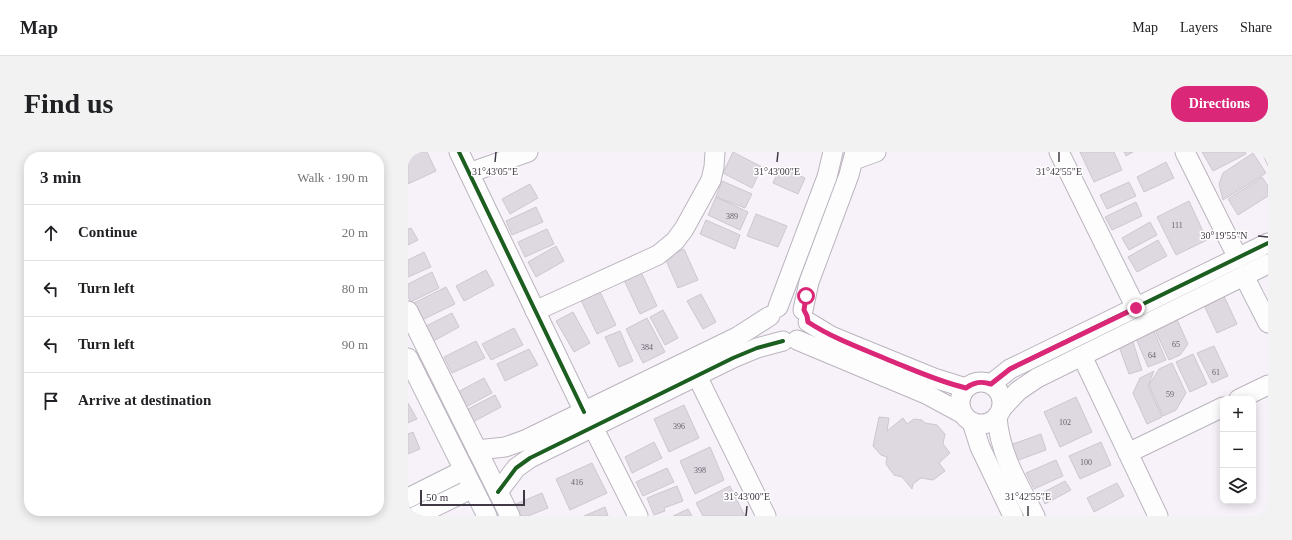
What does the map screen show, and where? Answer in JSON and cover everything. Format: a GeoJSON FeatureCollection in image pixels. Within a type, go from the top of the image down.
{"type":"FeatureCollection","features":[{"type":"Feature","properties":{"kind":"street"},"geometry":{"type":"LineString","coordinates":[[459,152],[588,419],[638,516]]}},
{"type":"Feature","properties":{"kind":"street"},"geometry":{"type":"LineString","coordinates":[[469,173],[528,152]]}},
{"type":"Feature","properties":{"kind":"street"},"geometry":{"type":"LineString","coordinates":[[535,311],[658,255],[667,248],[682,232],[711,180],[715,152]]}},
{"type":"Feature","properties":{"kind":"street"},"geometry":{"type":"LineString","coordinates":[[833,152],[827,177],[769,322],[770,328],[778,338],[790,340],[926,394],[979,424],[986,424],[992,421],[1018,391],[1037,378],[1268,264]]}},
{"type":"Feature","properties":{"kind":"street"},"geometry":{"type":"LineString","coordinates":[[477,450],[505,447],[588,419],[696,376],[745,353],[790,340],[805,333],[809,282],[854,156],[876,152]]}},
{"type":"Feature","properties":{"kind":"street"},"geometry":{"type":"LineString","coordinates":[[1059,152],[1136,308]]}},
{"type":"Feature","properties":{"kind":"street"},"geometry":{"type":"LineString","coordinates":[[1184,152],[1238,258]]}},
{"type":"Feature","properties":{"kind":"street"},"geometry":{"type":"LineString","coordinates":[[991,384],[1010,369],[1268,243]]}},
{"type":"Feature","properties":{"kind":"street"},"geometry":{"type":"LineString","coordinates":[[1244,276],[1268,323]]}},
{"type":"Feature","properties":{"kind":"street"},"geometry":{"type":"LineString","coordinates":[[498,492],[510,475],[523,462],[588,419],[737,337],[784,304],[791,303],[798,305],[806,316],[831,336],[944,382],[966,388]]}},
{"type":"Feature","properties":{"kind":"street"},"geometry":{"type":"LineString","coordinates":[[408,312],[510,516]]}},
{"type":"Feature","properties":{"kind":"street"},"geometry":{"type":"LineString","coordinates":[[1082,356],[1158,516]]}},
{"type":"Feature","properties":{"kind":"street"},"geometry":{"type":"LineString","coordinates":[[408,358],[487,516]]}},
{"type":"Feature","properties":{"kind":"street"},"geometry":{"type":"LineString","coordinates":[[696,376],[766,516]]}},
{"type":"Feature","properties":{"kind":"street"},"geometry":{"type":"LineString","coordinates":[[1013,516],[967,418],[960,407],[962,393],[966,388],[975,382],[991,384],[1002,397],[998,429],[1004,453],[1035,516]]}},
{"type":"Feature","properties":{"kind":"street"},"geometry":{"type":"LineString","coordinates":[[1245,396],[1268,385]]}},
{"type":"Feature","properties":{"kind":"street"},"geometry":{"type":"LineString","coordinates":[[1128,453],[1220,408]]}},
{"type":"Feature","properties":{"kind":"street"},"geometry":{"type":"LineString","coordinates":[[408,498],[464,470]]}},
{"type":"Feature","properties":{"kind":"street"},"geometry":{"type":"LineString","coordinates":[[416,516],[473,488]]}},
{"type":"Feature","properties":{"kind":"building"},"geometry":{"type":"Polygon","coordinates":[[[408,152],[427,152],[436,171],[408,184],[408,152]]]}},
{"type":"Feature","properties":{"kind":"building"},"geometry":{"type":"Polygon","coordinates":[[[733,152],[762,167],[752,188],[723,173],[733,152]]]}},
{"type":"Feature","properties":{"kind":"building"},"geometry":{"type":"Polygon","coordinates":[[[1080,152],[1114,152],[1122,170],[1094,182],[1080,152]]]}},
{"type":"Feature","properties":{"kind":"building"},"geometry":{"type":"Polygon","coordinates":[[[1124,152],[1133,152],[1126,156],[1124,152]]]}},
{"type":"Feature","properties":{"kind":"building"},"geometry":{"type":"Polygon","coordinates":[[[1202,152],[1245,152],[1246,154],[1213,171],[1202,152]]]}},
{"type":"Feature","properties":{"kind":"building"},"geometry":{"type":"Polygon","coordinates":[[[1253,153],[1266,173],[1223,200],[1219,184],[1223,173],[1253,153]]]}},
{"type":"Feature","properties":{"kind":"building"},"geometry":{"type":"Polygon","coordinates":[[[1268,153],[1268,166],[1263,155],[1268,153]]]}},
{"type":"Feature","properties":{"kind":"building"},"geometry":{"type":"Polygon","coordinates":[[[1166,162],[1174,178],[1144,192],[1137,177],[1166,162]]]}},
{"type":"Feature","properties":{"kind":"building"},"geometry":{"type":"Polygon","coordinates":[[[780,167],[805,178],[798,194],[773,183],[780,167]]]}},
{"type":"Feature","properties":{"kind":"building"},"geometry":{"type":"Polygon","coordinates":[[[1262,177],[1268,186],[1268,196],[1238,215],[1228,199],[1262,177]]]}},
{"type":"Feature","properties":{"kind":"building"},"geometry":{"type":"Polygon","coordinates":[[[722,181],[752,194],[745,208],[716,197],[722,181]]]}},
{"type":"Feature","properties":{"kind":"building"},"geometry":{"type":"Polygon","coordinates":[[[1129,182],[1136,196],[1107,209],[1100,195],[1129,182]]]}},
{"type":"Feature","properties":{"kind":"building"},"geometry":{"type":"Polygon","coordinates":[[[530,184],[538,198],[510,214],[502,199],[530,184]]]}},
{"type":"Feature","properties":{"kind":"building"},"geometry":{"type":"Polygon","coordinates":[[[716,197],[748,212],[740,230],[708,215],[716,197]]]}},
{"type":"Feature","properties":{"kind":"building"},"geometry":{"type":"Polygon","coordinates":[[[1189,201],[1207,240],[1176,255],[1157,217],[1189,201]]]}},
{"type":"Feature","properties":{"kind":"building"},"geometry":{"type":"Polygon","coordinates":[[[1136,202],[1142,216],[1112,230],[1105,217],[1136,202]]]}},
{"type":"Feature","properties":{"kind":"building"},"geometry":{"type":"Polygon","coordinates":[[[536,207],[543,222],[512,235],[506,221],[536,207]]]}},
{"type":"Feature","properties":{"kind":"building"},"geometry":{"type":"Polygon","coordinates":[[[756,214],[787,226],[778,247],[747,236],[756,214]]]}},
{"type":"Feature","properties":{"kind":"building"},"geometry":{"type":"Polygon","coordinates":[[[706,220],[740,235],[735,249],[700,234],[706,220]]]}},
{"type":"Feature","properties":{"kind":"building"},"geometry":{"type":"Polygon","coordinates":[[[1150,222],[1157,235],[1129,250],[1122,238],[1150,222]]]}},
{"type":"Feature","properties":{"kind":"building"},"geometry":{"type":"Polygon","coordinates":[[[411,228],[418,240],[408,245],[408,229],[411,228]]]}},
{"type":"Feature","properties":{"kind":"building"},"geometry":{"type":"Polygon","coordinates":[[[547,229],[554,244],[525,257],[518,242],[547,229]]]}},
{"type":"Feature","properties":{"kind":"building"},"geometry":{"type":"Polygon","coordinates":[[[1158,240],[1167,256],[1137,272],[1128,257],[1158,240]]]}},
{"type":"Feature","properties":{"kind":"building"},"geometry":{"type":"Polygon","coordinates":[[[556,246],[564,261],[536,277],[528,262],[556,246]]]}},
{"type":"Feature","properties":{"kind":"building"},"geometry":{"type":"Polygon","coordinates":[[[684,249],[698,280],[678,288],[665,258],[684,249]]]}},
{"type":"Feature","properties":{"kind":"building"},"geometry":{"type":"Polygon","coordinates":[[[424,252],[431,267],[408,277],[408,260],[424,252]]]}},
{"type":"Feature","properties":{"kind":"building"},"geometry":{"type":"Polygon","coordinates":[[[486,270],[494,285],[464,301],[456,286],[486,270]]]}},
{"type":"Feature","properties":{"kind":"building"},"geometry":{"type":"Polygon","coordinates":[[[432,272],[439,288],[411,302],[408,297],[408,284],[432,272]]]}},
{"type":"Feature","properties":{"kind":"building"},"geometry":{"type":"Polygon","coordinates":[[[641,272],[657,306],[640,314],[624,280],[641,272]]]}},
{"type":"Feature","properties":{"kind":"building"},"geometry":{"type":"Polygon","coordinates":[[[446,287],[455,304],[422,320],[414,303],[446,287]]]}},
{"type":"Feature","properties":{"kind":"building"},"geometry":{"type":"Polygon","coordinates":[[[599,290],[616,325],[597,334],[580,298],[599,290]]]}},
{"type":"Feature","properties":{"kind":"building"},"geometry":{"type":"Polygon","coordinates":[[[1222,292],[1237,324],[1217,333],[1202,301],[1222,292]]]}},
{"type":"Feature","properties":{"kind":"building"},"geometry":{"type":"Polygon","coordinates":[[[701,294],[716,322],[703,329],[687,301],[701,294]]]}},
{"type":"Feature","properties":{"kind":"building"},"geometry":{"type":"Polygon","coordinates":[[[663,310],[678,338],[665,345],[650,317],[663,310]]]}},
{"type":"Feature","properties":{"kind":"building"},"geometry":{"type":"Polygon","coordinates":[[[573,312],[590,343],[574,352],[556,321],[573,312]]]}},
{"type":"Feature","properties":{"kind":"building"},"geometry":{"type":"Polygon","coordinates":[[[452,313],[459,327],[430,343],[422,328],[452,313]]]}},
{"type":"Feature","properties":{"kind":"building"},"geometry":{"type":"Polygon","coordinates":[[[1175,315],[1188,344],[1180,355],[1169,360],[1156,332],[1157,322],[1175,315]]]}},
{"type":"Feature","properties":{"kind":"building"},"geometry":{"type":"Polygon","coordinates":[[[647,318],[665,352],[643,363],[626,329],[647,318]]]}},
{"type":"Feature","properties":{"kind":"building"},"geometry":{"type":"Polygon","coordinates":[[[514,328],[523,345],[491,360],[482,344],[514,328]]]}},
{"type":"Feature","properties":{"kind":"building"},"geometry":{"type":"Polygon","coordinates":[[[1153,329],[1166,360],[1148,367],[1135,336],[1153,329]]]}},
{"type":"Feature","properties":{"kind":"building"},"geometry":{"type":"Polygon","coordinates":[[[620,331],[633,361],[619,367],[605,337],[620,331]]]}},
{"type":"Feature","properties":{"kind":"building"},"geometry":{"type":"Polygon","coordinates":[[[1132,339],[1142,370],[1129,374],[1118,344],[1132,339]]]}},
{"type":"Feature","properties":{"kind":"building"},"geometry":{"type":"Polygon","coordinates":[[[476,341],[485,358],[452,373],[444,357],[476,341]]]}},
{"type":"Feature","properties":{"kind":"building"},"geometry":{"type":"Polygon","coordinates":[[[1214,346],[1228,376],[1212,383],[1197,353],[1214,346]]]}},
{"type":"Feature","properties":{"kind":"building"},"geometry":{"type":"Polygon","coordinates":[[[529,349],[538,365],[505,381],[497,364],[529,349]]]}},
{"type":"Feature","properties":{"kind":"building"},"geometry":{"type":"Polygon","coordinates":[[[1193,354],[1207,384],[1190,392],[1176,362],[1193,354]]]}},
{"type":"Feature","properties":{"kind":"building"},"geometry":{"type":"Polygon","coordinates":[[[1172,363],[1186,393],[1176,410],[1163,416],[1149,385],[1159,369],[1172,363]]]}},
{"type":"Feature","properties":{"kind":"building"},"geometry":{"type":"Polygon","coordinates":[[[1154,371],[1148,386],[1162,417],[1147,424],[1133,393],[1140,378],[1154,371]]]}},
{"type":"Feature","properties":{"kind":"building"},"geometry":{"type":"Polygon","coordinates":[[[484,378],[492,393],[462,409],[454,394],[484,378]]]}},
{"type":"Feature","properties":{"kind":"building"},"geometry":{"type":"Polygon","coordinates":[[[495,395],[501,407],[473,422],[466,410],[495,395]]]}},
{"type":"Feature","properties":{"kind":"building"},"geometry":{"type":"Polygon","coordinates":[[[1076,397],[1092,432],[1060,447],[1044,412],[1076,397]]]}},
{"type":"Feature","properties":{"kind":"building"},"geometry":{"type":"Polygon","coordinates":[[[408,403],[417,419],[408,423],[408,403]]]}},
{"type":"Feature","properties":{"kind":"building"},"geometry":{"type":"Polygon","coordinates":[[[684,405],[699,438],[669,452],[654,419],[684,405]]]}},
{"type":"Feature","properties":{"kind":"building"},"geometry":{"type":"Polygon","coordinates":[[[879,417],[889,418],[887,431],[903,418],[907,424],[914,419],[937,425],[945,434],[943,444],[950,453],[939,463],[945,471],[933,480],[921,478],[913,484],[912,489],[902,477],[894,475],[886,464],[887,457],[881,455],[873,446],[879,417]]]}},
{"type":"Feature","properties":{"kind":"building"},"geometry":{"type":"Polygon","coordinates":[[[413,432],[420,449],[408,454],[408,434],[413,432]]]}},
{"type":"Feature","properties":{"kind":"building"},"geometry":{"type":"Polygon","coordinates":[[[1041,434],[1046,450],[1016,461],[1010,445],[1041,434]]]}},
{"type":"Feature","properties":{"kind":"building"},"geometry":{"type":"Polygon","coordinates":[[[654,442],[662,458],[632,473],[625,457],[654,442]]]}},
{"type":"Feature","properties":{"kind":"building"},"geometry":{"type":"Polygon","coordinates":[[[1101,442],[1111,465],[1080,479],[1069,456],[1101,442]]]}},
{"type":"Feature","properties":{"kind":"building"},"geometry":{"type":"Polygon","coordinates":[[[710,447],[724,480],[695,494],[680,461],[710,447]]]}},
{"type":"Feature","properties":{"kind":"building"},"geometry":{"type":"Polygon","coordinates":[[[1056,460],[1063,476],[1034,489],[1026,473],[1056,460]]]}},
{"type":"Feature","properties":{"kind":"building"},"geometry":{"type":"Polygon","coordinates":[[[592,463],[607,493],[570,510],[556,479],[592,463]]]}},
{"type":"Feature","properties":{"kind":"building"},"geometry":{"type":"Polygon","coordinates":[[[667,468],[674,482],[643,496],[636,482],[667,468]]]}},
{"type":"Feature","properties":{"kind":"building"},"geometry":{"type":"Polygon","coordinates":[[[1065,481],[1071,490],[1045,504],[1040,494],[1065,481]]]}},
{"type":"Feature","properties":{"kind":"building"},"geometry":{"type":"Polygon","coordinates":[[[1117,483],[1124,496],[1094,512],[1087,498],[1117,483]]]}},
{"type":"Feature","properties":{"kind":"building"},"geometry":{"type":"Polygon","coordinates":[[[677,486],[683,501],[664,508],[665,511],[654,515],[647,498],[677,486]]]}},
{"type":"Feature","properties":{"kind":"building"},"geometry":{"type":"Polygon","coordinates":[[[730,486],[745,516],[703,516],[696,503],[730,486]]]}},
{"type":"Feature","properties":{"kind":"building"},"geometry":{"type":"Polygon","coordinates":[[[542,493],[548,508],[528,516],[515,516],[511,506],[542,493]]]}},
{"type":"Feature","properties":{"kind":"building"},"geometry":{"type":"Polygon","coordinates":[[[605,507],[608,516],[584,516],[605,507]]]}},
{"type":"Feature","properties":{"kind":"building"},"geometry":{"type":"Polygon","coordinates":[[[688,509],[692,516],[673,516],[688,509]]]}},
{"type":"Feature","properties":{"kind":"cycle path"},"geometry":{"type":"LineString","coordinates":[[459,152],[584,412]]}},
{"type":"Feature","properties":{"kind":"cycle path"},"geometry":{"type":"LineString","coordinates":[[991,384],[1010,369],[1268,243]]}},
{"type":"Feature","properties":{"kind":"cycle path"},"geometry":{"type":"LineString","coordinates":[[498,492],[516,468],[530,458],[733,358],[757,348],[783,341]]}},
{"type":"Feature","properties":{"kind":"route"},"geometry":{"type":"LineString","coordinates":[[806,296],[804,310],[808,322],[831,336],[944,382],[966,388],[975,382],[986,382],[991,384],[1010,369],[1136,308]]}}]}
